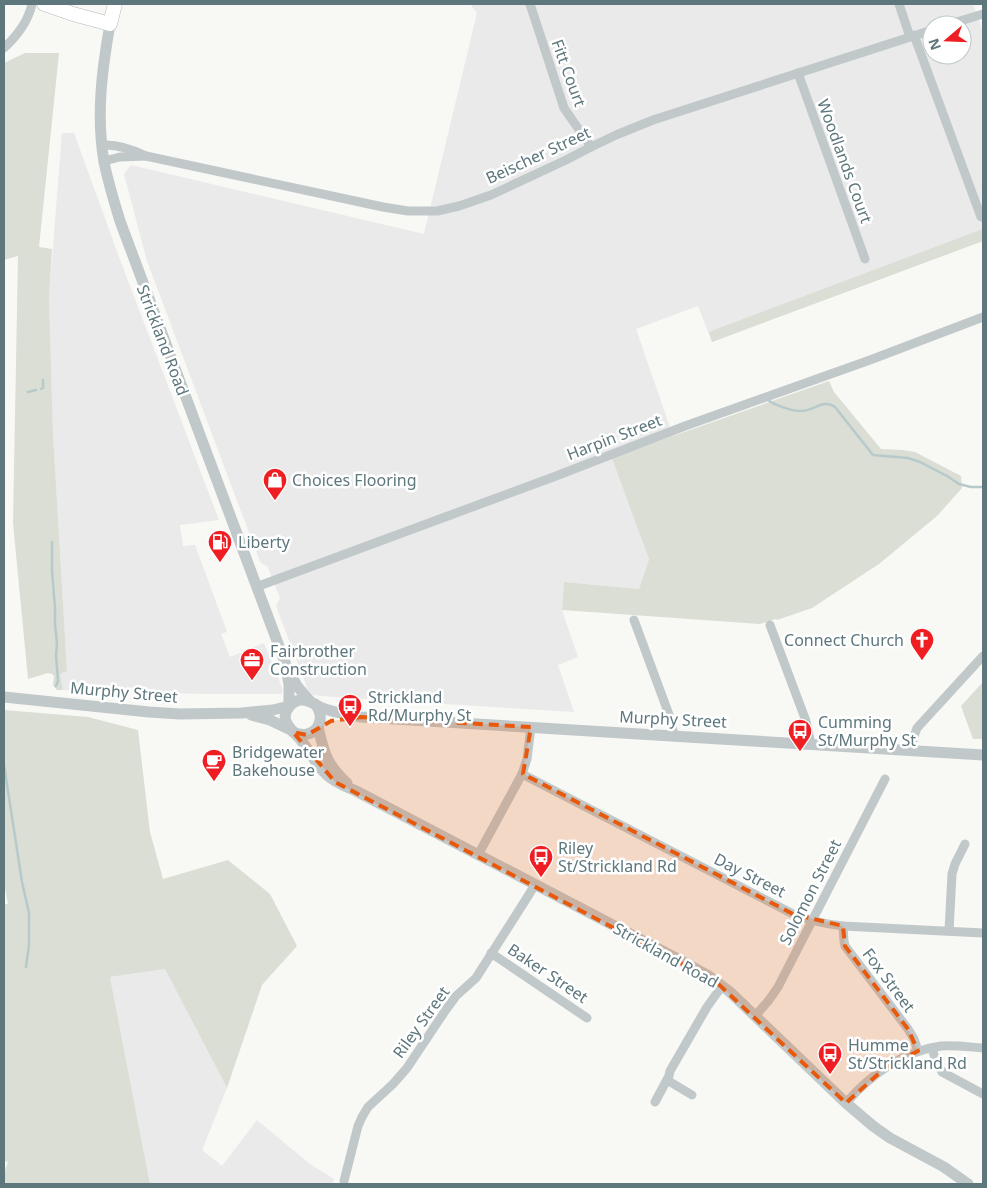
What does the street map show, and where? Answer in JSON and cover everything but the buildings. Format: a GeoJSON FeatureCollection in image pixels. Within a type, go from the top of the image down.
{"type":"FeatureCollection","features":[{"type":"Feature","properties":{"kind":"main road"},"geometry":{"type":"LineString","coordinates":[[44,4],[110,24]]}},
{"type":"Feature","properties":{"kind":"main road","name":"Strickland Road"},"geometry":{"type":"LineString","coordinates":[[110,24],[115,4]]}},
{"type":"Feature","properties":{"kind":"street"},"geometry":{"type":"LineString","coordinates":[[4,48],[24,25],[32,4]]}},
{"type":"Feature","properties":{"kind":"street","name":"Fitt Court"},"geometry":{"type":"LineString","coordinates":[[530,4],[564,108],[591,147]]}},
{"type":"Feature","properties":{"kind":"street"},"geometry":{"type":"LineString","coordinates":[[899,4],[981,217]]}},
{"type":"Feature","properties":{"kind":"street","name":"Strickland Road"},"geometry":{"type":"LineString","coordinates":[[110,24],[101,80],[100,109],[104,162],[120,221],[286,666],[296,686],[312,703]]}},
{"type":"Feature","properties":{"kind":"street","name":"Beischer Street"},"geometry":{"type":"LineString","coordinates":[[104,162],[120,157],[146,156],[383,207],[408,211],[437,211],[491,195],[616,135],[653,120],[922,33]]}},
{"type":"Feature","properties":{"kind":"street","name":"Woodlands Court"},"geometry":{"type":"LineString","coordinates":[[798,73],[865,259]]}},
{"type":"Feature","properties":{"kind":"street","name":"Beischer Street"},"geometry":{"type":"LineString","coordinates":[[102,145],[119,146],[135,150],[146,156]]}},
{"type":"Feature","properties":{"kind":"street","name":"Harpin Street"},"geometry":{"type":"LineString","coordinates":[[256,588],[685,426],[870,360],[983,317]]}},
{"type":"Feature","properties":{"kind":"street"},"geometry":{"type":"LineString","coordinates":[[634,620],[671,720],[674,736]]}},
{"type":"Feature","properties":{"kind":"street"},"geometry":{"type":"LineString","coordinates":[[770,625],[806,721],[811,744]]}},
{"type":"Feature","properties":{"kind":"street"},"geometry":{"type":"LineString","coordinates":[[912,750],[917,728],[983,656]]}},
{"type":"Feature","properties":{"kind":"street","name":"Strickland Road"},"geometry":{"type":"LineString","coordinates":[[286,666],[289,685],[289,707]]}},
{"type":"Feature","properties":{"kind":"street","name":"Murphy Street"},"geometry":{"type":"LineString","coordinates":[[4,696],[180,714],[242,713],[289,707]]}},
{"type":"Feature","properties":{"kind":"street"},"geometry":{"type":"LineString","coordinates":[[299,700],[312,703],[320,714],[321,718],[318,726],[313,732],[306,735],[300,735],[292,731],[288,727],[286,719],[289,707],[299,700]]}},
{"type":"Feature","properties":{"kind":"street","name":"Murphy Street"},"geometry":{"type":"LineString","coordinates":[[312,703],[332,712],[361,716],[983,755]]}},
{"type":"Feature","properties":{"kind":"street","name":"Murphy Street"},"geometry":{"type":"LineString","coordinates":[[242,713],[270,720],[292,731]]}},
{"type":"Feature","properties":{"kind":"street","name":"Murphy Street"},"geometry":{"type":"LineString","coordinates":[[318,726],[339,719],[361,716]]}},
{"type":"Feature","properties":{"kind":"street","name":"Strickland Road"},"geometry":{"type":"LineString","coordinates":[[318,726],[322,748],[334,770],[356,791]]}},
{"type":"Feature","properties":{"kind":"street"},"geometry":{"type":"LineString","coordinates":[[478,855],[522,774],[527,759],[531,727]]}},
{"type":"Feature","properties":{"kind":"street","name":"Strickland Road"},"geometry":{"type":"LineString","coordinates":[[292,731],[301,740],[314,761],[335,782],[356,791],[687,964],[722,986],[867,1122],[881,1132],[944,1167],[968,1184]]}},
{"type":"Feature","properties":{"kind":"street","name":"Day Street"},"geometry":{"type":"LineString","coordinates":[[522,774],[793,914],[812,921],[844,926],[983,933]]}},
{"type":"Feature","properties":{"kind":"street","name":"Solomon Street"},"geometry":{"type":"LineString","coordinates":[[756,1016],[775,991],[797,951],[885,779]]}},
{"type":"Feature","properties":{"kind":"street"},"geometry":{"type":"LineString","coordinates":[[949,931],[952,874],[965,844]]}},
{"type":"Feature","properties":{"kind":"street","name":"Riley Street"},"geometry":{"type":"LineString","coordinates":[[344,1181],[358,1126],[368,1107],[407,1068],[456,996],[476,978],[535,885]]}},
{"type":"Feature","properties":{"kind":"street","name":"Fox Street"},"geometry":{"type":"LineString","coordinates":[[844,926],[845,946],[908,1029],[918,1051]]}},
{"type":"Feature","properties":{"kind":"street","name":"Baker Street"},"geometry":{"type":"LineString","coordinates":[[491,953],[587,1018]]}},
{"type":"Feature","properties":{"kind":"street"},"geometry":{"type":"LineString","coordinates":[[655,1102],[670,1071],[707,1007],[722,986]]}},
{"type":"Feature","properties":{"kind":"street"},"geometry":{"type":"LineString","coordinates":[[846,1103],[861,1087],[885,1068],[901,1058],[918,1051],[955,1046],[983,1048]]}},
{"type":"Feature","properties":{"kind":"street"},"geometry":{"type":"LineString","coordinates":[[932,1048],[936,1062],[942,1072],[983,1094]]}},
{"type":"Feature","properties":{"kind":"street"},"geometry":{"type":"LineString","coordinates":[[667,1080],[692,1095]]}},
{"type":"Feature","properties":{"kind":"highlighted area"},"geometry":{"type":"Polygon","coordinates":[[[361,717],[531,727],[523,774],[793,914],[843,926],[845,946],[908,1029],[918,1051],[885,1068],[846,1103],[715,981],[335,782],[293,732],[307,735],[331,721],[361,717]]]}},
{"type":"Feature","properties":{"kind":"shaded area"},"geometry":{"type":"Polygon","coordinates":[[[470,4],[973,4],[983,32],[983,241],[712,342],[698,306],[636,329],[673,436],[612,460],[649,558],[639,589],[564,582],[562,610],[578,657],[558,665],[574,712],[334,697],[313,695],[308,690],[276,606],[280,598],[267,565],[260,562],[147,261],[124,174],[131,165],[424,234],[477,13],[470,4]]]}},
{"type":"Feature","properties":{"kind":"shaded area"},"geometry":{"type":"Polygon","coordinates":[[[25,53],[59,53],[39,247],[52,249],[49,297],[53,434],[67,671],[60,674],[63,690],[57,690],[53,685],[54,676],[52,674],[48,673],[28,679],[13,523],[18,256],[4,260],[4,63],[25,53]]]}},
{"type":"Feature","properties":{"kind":"shaded area"},"geometry":{"type":"Polygon","coordinates":[[[62,133],[74,133],[219,520],[180,525],[183,546],[195,545],[227,632],[221,634],[230,657],[264,643],[283,690],[282,694],[63,690],[60,674],[67,671],[53,434],[49,297],[62,133]]]}},
{"type":"Feature","properties":{"kind":"shaded area"},"geometry":{"type":"Polygon","coordinates":[[[983,229],[983,241],[712,342],[709,332],[983,229]]]}},
{"type":"Feature","properties":{"kind":"shaded area"},"geometry":{"type":"Polygon","coordinates":[[[829,381],[834,392],[881,449],[915,452],[961,476],[962,488],[937,516],[879,564],[812,608],[777,620],[760,624],[562,610],[564,582],[639,589],[649,559],[612,459],[829,381]]]}},
{"type":"Feature","properties":{"kind":"shaded area"},"geometry":{"type":"Polygon","coordinates":[[[983,682],[983,739],[973,739],[961,706],[983,682]]]}},
{"type":"Feature","properties":{"kind":"shaded area"},"geometry":{"type":"Polygon","coordinates":[[[4,710],[88,717],[138,730],[150,832],[163,879],[228,860],[270,894],[297,946],[262,985],[227,1088],[165,969],[110,977],[150,1184],[4,1184],[4,1173],[8,1162],[4,1161],[4,904],[8,904],[4,883],[4,710]]]}},
{"type":"Feature","properties":{"kind":"shaded area"},"geometry":{"type":"Polygon","coordinates":[[[165,969],[227,1088],[202,1150],[222,1166],[257,1120],[310,1164],[334,1179],[333,1182],[336,1184],[150,1184],[110,977],[165,969]]]}},
{"type":"Feature","properties":{"kind":"waterway"},"geometry":{"type":"LineString","coordinates":[[41,389],[43,388],[43,380]]}},
{"type":"Feature","properties":{"kind":"waterway"},"geometry":{"type":"LineString","coordinates":[[28,392],[36,390]]}},
{"type":"Feature","properties":{"kind":"waterway"},"geometry":{"type":"LineString","coordinates":[[768,400],[796,411],[805,411],[826,404],[831,405],[835,407],[873,455],[908,458],[920,462],[959,484],[983,487]]}},
{"type":"Feature","properties":{"kind":"waterway"},"geometry":{"type":"LineString","coordinates":[[52,542],[57,643],[58,681],[56,686]]}},
{"type":"Feature","properties":{"kind":"waterway"},"geometry":{"type":"LineString","coordinates":[[4,765],[22,882],[29,913],[29,945],[26,967]]}},
{"type":"Feature","properties":{"kind":"place","name":"Choices Flooring"},"geometry":{"type":"Point","coordinates":[275,501]}},
{"type":"Feature","properties":{"kind":"place","name":"Liberty"},"geometry":{"type":"Point","coordinates":[220,563]}},
{"type":"Feature","properties":{"kind":"place","name":"Connect Church"},"geometry":{"type":"Point","coordinates":[922,661]}},
{"type":"Feature","properties":{"kind":"place","name":"Fairbrother Construction"},"geometry":{"type":"Point","coordinates":[252,681]}},
{"type":"Feature","properties":{"kind":"place","name":"Strickland Rd/Murphy St"},"geometry":{"type":"Point","coordinates":[350,727]}},
{"type":"Feature","properties":{"kind":"place","name":"Cumming St/Murphy St"},"geometry":{"type":"Point","coordinates":[800,752]}},
{"type":"Feature","properties":{"kind":"place","name":"Bridgewater Bakehouse"},"geometry":{"type":"Point","coordinates":[214,782]}},
{"type":"Feature","properties":{"kind":"place","name":"Riley St/Strickland Rd"},"geometry":{"type":"Point","coordinates":[541,878]}},
{"type":"Feature","properties":{"kind":"place","name":"Humme St/Strickland Rd"},"geometry":{"type":"Point","coordinates":[830,1075]}}]}
